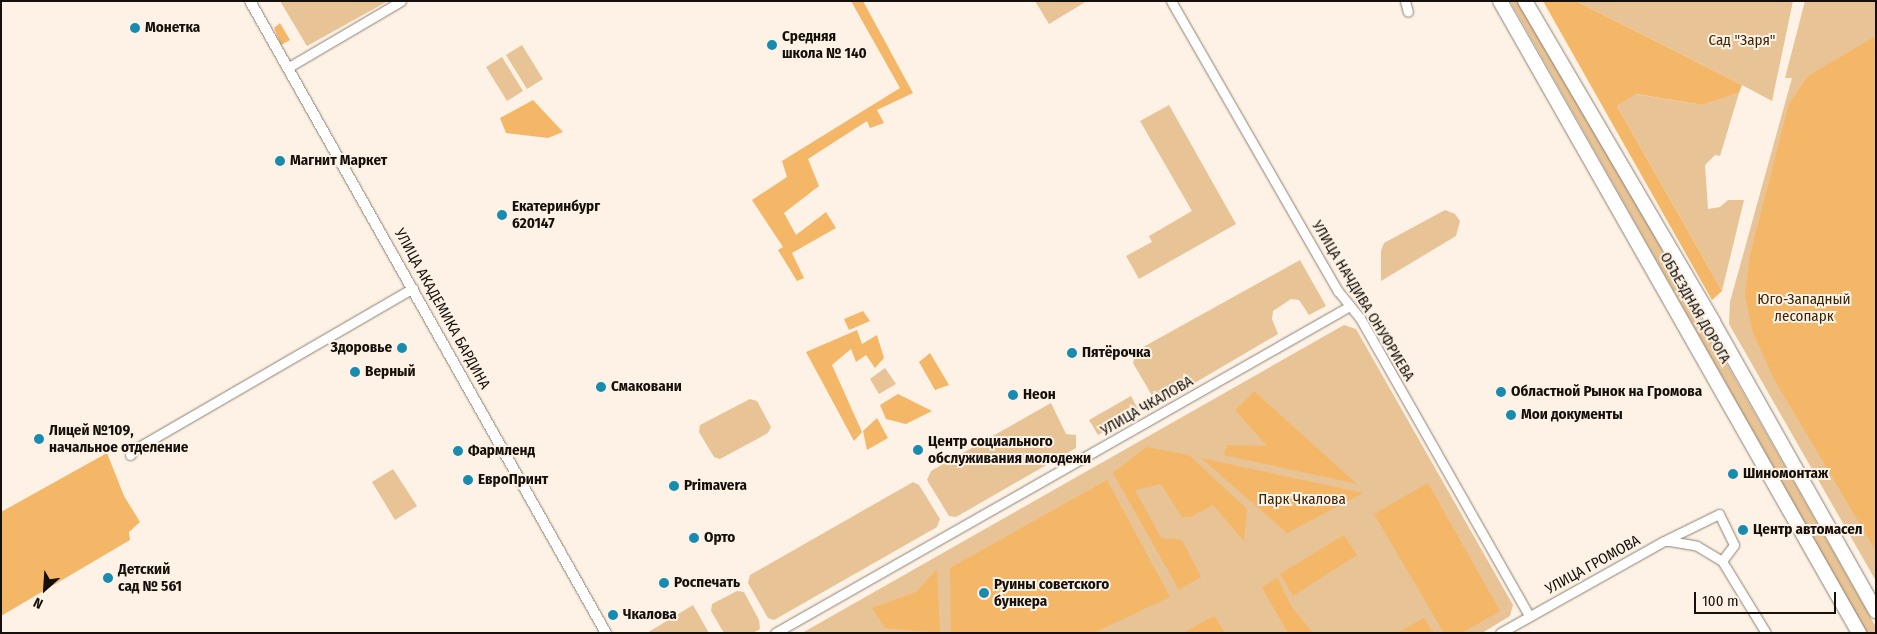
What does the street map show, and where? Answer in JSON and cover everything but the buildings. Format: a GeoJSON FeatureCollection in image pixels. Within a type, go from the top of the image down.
{"type":"FeatureCollection","features":[{"type":"Feature","properties":{"kind":"main road","name":"ОБЪЕЗДНАЯ ДОРОГА"},"geometry":{"type":"LineString","coordinates":[[1500,1],[1859,633]]}},
{"type":"Feature","properties":{"kind":"main road","name":"ОБЪЕЗДНАЯ ДОРОГА"},"geometry":{"type":"LineString","coordinates":[[1525,1],[1713,322],[1876,611]]}},
{"type":"Feature","properties":{"kind":"street","name":"УЛИЦА АКАДЕМИКА БАРДИНА"},"geometry":{"type":"LineString","coordinates":[[250,1],[606,633]]}},
{"type":"Feature","properties":{"kind":"street"},"geometry":{"type":"LineString","coordinates":[[287,68],[401,1]]}},
{"type":"Feature","properties":{"kind":"street","name":"УЛИЦА НАЧДИВА ОНУФРИЕВА"},"geometry":{"type":"LineString","coordinates":[[1171,1],[1338,291],[1350,306],[1529,616]]}},
{"type":"Feature","properties":{"kind":"street"},"geometry":{"type":"LineString","coordinates":[[1405,1],[1408,12]]}},
{"type":"Feature","properties":{"kind":"street"},"geometry":{"type":"LineString","coordinates":[[130,455],[137,448],[413,288]]}},
{"type":"Feature","properties":{"kind":"street","name":"УЛИЦА ЧКАЛОВА"},"geometry":{"type":"LineString","coordinates":[[775,633],[1350,306]]}},
{"type":"Feature","properties":{"kind":"street"},"geometry":{"type":"LineString","coordinates":[[1664,541],[1718,514],[1734,545],[1722,561],[1766,633]]}},
{"type":"Feature","properties":{"kind":"street","name":"УЛИЦА ГРОМОВА"},"geometry":{"type":"LineString","coordinates":[[1500,633],[1664,541],[1683,542],[1703,548],[1722,561]]}},
{"type":"Feature","properties":{"kind":"green space"},"geometry":{"type":"Polygon","coordinates":[[[280,1],[388,1],[307,46],[280,1]]]}},
{"type":"Feature","properties":{"kind":"green space"},"geometry":{"type":"Polygon","coordinates":[[[851,1],[863,1],[913,93],[877,110],[884,123],[870,128],[867,121],[808,159],[819,186],[784,213],[796,235],[826,212],[836,228],[792,253],[804,278],[797,281],[778,250],[783,247],[752,200],[787,177],[782,161],[900,88],[851,1]]]}},
{"type":"Feature","properties":{"kind":"green space"},"geometry":{"type":"Polygon","coordinates":[[[1035,1],[1087,1],[1049,24],[1035,1]]]}},
{"type":"Feature","properties":{"kind":"green space"},"geometry":{"type":"Polygon","coordinates":[[[1510,1],[1521,1],[1876,627],[1876,633],[1867,633],[1510,1]]]}},
{"type":"Feature","properties":{"kind":"green space"},"geometry":{"type":"Polygon","coordinates":[[[1543,1],[1576,1],[1742,85],[1739,93],[1703,105],[1636,94],[1617,106],[1722,291],[1712,300],[1543,1]]]}},
{"type":"Feature","properties":{"kind":"green space","name":"Сад \"Заря\""},"geometry":{"type":"Polygon","coordinates":[[[1576,1],[1793,1],[1772,101],[1742,85],[1576,1]]]}},
{"type":"Feature","properties":{"kind":"green space","name":"Юго-Западный лесопарк"},"geometry":{"type":"Polygon","coordinates":[[[1805,1],[1876,1],[1876,581],[1729,324],[1730,302],[1792,78],[1785,78],[1805,1]]]}},
{"type":"Feature","properties":{"kind":"green space"},"geometry":{"type":"Polygon","coordinates":[[[280,23],[290,40],[281,45],[274,28],[280,23]]]}},
{"type":"Feature","properties":{"kind":"green space","name":"Юго-Западный лесопарк"},"geometry":{"type":"Polygon","coordinates":[[[1876,36],[1876,551],[1774,379],[1752,330],[1745,294],[1750,255],[1789,104],[1808,76],[1876,36]]]}},
{"type":"Feature","properties":{"kind":"green space"},"geometry":{"type":"Polygon","coordinates":[[[522,45],[543,79],[527,89],[506,55],[522,45]]]}},
{"type":"Feature","properties":{"kind":"green space"},"geometry":{"type":"Polygon","coordinates":[[[502,57],[523,91],[507,101],[486,67],[502,57]]]}},
{"type":"Feature","properties":{"kind":"green space"},"geometry":{"type":"Polygon","coordinates":[[[1739,93],[1720,156],[1715,155],[1705,165],[1708,209],[1720,207],[1728,200],[1744,200],[1722,291],[1617,106],[1635,94],[1703,105],[1739,93]]]}},
{"type":"Feature","properties":{"kind":"green space"},"geometry":{"type":"Polygon","coordinates":[[[533,100],[563,132],[548,138],[506,133],[500,118],[533,100]]]}},
{"type":"Feature","properties":{"kind":"green space"},"geometry":{"type":"Polygon","coordinates":[[[1169,105],[1236,224],[1139,279],[1126,256],[1152,242],[1149,236],[1192,211],[1140,121],[1169,105]]]}},
{"type":"Feature","properties":{"kind":"green space"},"geometry":{"type":"Polygon","coordinates":[[[1445,210],[1455,214],[1460,221],[1456,236],[1381,281],[1381,251],[1384,243],[1445,210]]]}},
{"type":"Feature","properties":{"kind":"green space"},"geometry":{"type":"Polygon","coordinates":[[[1300,260],[1326,306],[1309,315],[1299,300],[1291,299],[1273,311],[1272,319],[1278,334],[1164,401],[1154,399],[1133,363],[1136,351],[1300,260]]]}},
{"type":"Feature","properties":{"kind":"green space"},"geometry":{"type":"Polygon","coordinates":[[[863,311],[870,321],[849,330],[844,319],[863,311]]]}},
{"type":"Feature","properties":{"kind":"green space","name":"Парк Чкалова"},"geometry":{"type":"Polygon","coordinates":[[[1344,325],[1356,329],[1513,605],[1510,616],[1482,633],[802,633],[1344,325]]]}},
{"type":"Feature","properties":{"kind":"green space"},"geometry":{"type":"Polygon","coordinates":[[[857,330],[862,344],[877,335],[884,358],[875,368],[866,355],[856,362],[851,349],[832,365],[862,432],[854,441],[806,352],[857,330]]]}},
{"type":"Feature","properties":{"kind":"green space"},"geometry":{"type":"Polygon","coordinates":[[[930,353],[949,385],[935,390],[919,362],[930,353]]]}},
{"type":"Feature","properties":{"kind":"green space"},"geometry":{"type":"Polygon","coordinates":[[[885,368],[896,384],[879,394],[870,379],[885,368]]]}},
{"type":"Feature","properties":{"kind":"green space"},"geometry":{"type":"Polygon","coordinates":[[[1255,391],[1357,484],[1224,455],[1227,445],[1267,446],[1235,410],[1255,391]]]}},
{"type":"Feature","properties":{"kind":"green space"},"geometry":{"type":"Polygon","coordinates":[[[898,394],[932,411],[906,424],[886,419],[880,405],[898,394]]]}},
{"type":"Feature","properties":{"kind":"green space"},"geometry":{"type":"Polygon","coordinates":[[[1131,396],[1139,411],[1098,435],[1089,420],[1131,396]]]}},
{"type":"Feature","properties":{"kind":"green space"},"geometry":{"type":"Polygon","coordinates":[[[750,399],[757,401],[771,427],[768,433],[720,459],[714,457],[699,432],[700,425],[750,399]]]}},
{"type":"Feature","properties":{"kind":"green space"},"geometry":{"type":"Polygon","coordinates":[[[1051,403],[1066,434],[1076,435],[1076,448],[956,517],[949,516],[927,480],[931,471],[1051,403]]]}},
{"type":"Feature","properties":{"kind":"green space"},"geometry":{"type":"Polygon","coordinates":[[[877,418],[888,438],[867,450],[863,431],[877,418]]]}},
{"type":"Feature","properties":{"kind":"green space"},"geometry":{"type":"Polygon","coordinates":[[[1146,447],[1189,455],[1247,509],[1244,541],[1213,505],[1190,517],[1182,517],[1161,484],[1135,490],[1161,538],[1182,540],[1201,577],[1179,590],[1113,473],[1146,447]]]}},
{"type":"Feature","properties":{"kind":"green space"},"geometry":{"type":"Polygon","coordinates":[[[107,453],[124,496],[140,522],[129,532],[130,540],[1,616],[1,512],[107,453]]]}},
{"type":"Feature","properties":{"kind":"green space"},"geometry":{"type":"Polygon","coordinates":[[[1201,458],[1363,493],[1287,533],[1201,458]]]}},
{"type":"Feature","properties":{"kind":"green space"},"geometry":{"type":"Polygon","coordinates":[[[393,469],[417,506],[395,520],[372,482],[393,469]]]}},
{"type":"Feature","properties":{"kind":"green space"},"geometry":{"type":"Polygon","coordinates":[[[1107,480],[1170,597],[1093,633],[951,633],[950,568],[1107,480]]]}},
{"type":"Feature","properties":{"kind":"green space"},"geometry":{"type":"Polygon","coordinates":[[[913,482],[919,485],[940,519],[937,527],[774,620],[768,618],[748,583],[750,575],[913,482]]]}},
{"type":"Feature","properties":{"kind":"green space"},"geometry":{"type":"Polygon","coordinates":[[[1428,483],[1500,611],[1462,633],[1444,633],[1374,514],[1428,483]]]}},
{"type":"Feature","properties":{"kind":"green space"},"geometry":{"type":"Polygon","coordinates":[[[1344,535],[1357,555],[1293,596],[1280,574],[1344,535]]]}},
{"type":"Feature","properties":{"kind":"green space"},"geometry":{"type":"Polygon","coordinates":[[[937,569],[940,633],[885,628],[872,608],[916,592],[937,569]]]}},
{"type":"Feature","properties":{"kind":"green space"},"geometry":{"type":"Polygon","coordinates":[[[1277,577],[1291,606],[1313,633],[1288,633],[1262,588],[1277,577]]]}},
{"type":"Feature","properties":{"kind":"green space"},"geometry":{"type":"Polygon","coordinates":[[[737,591],[744,592],[759,620],[760,629],[753,633],[724,633],[711,611],[712,604],[737,591]]]}},
{"type":"Feature","properties":{"kind":"green space"},"geometry":{"type":"Polygon","coordinates":[[[693,605],[709,633],[647,633],[693,605]]]}},
{"type":"Feature","properties":{"kind":"green space"},"geometry":{"type":"Polygon","coordinates":[[[1214,616],[1225,633],[1183,633],[1214,616]]]}},
{"type":"Feature","properties":{"kind":"green space"},"geometry":{"type":"Polygon","coordinates":[[[1424,618],[1434,633],[1397,633],[1424,618]]]}},
{"type":"Feature","properties":{"kind":"place","name":"Монетка"},"geometry":{"type":"Point","coordinates":[135,28]}},
{"type":"Feature","properties":{"kind":"place","name":"Средняя школа № 140"},"geometry":{"type":"Point","coordinates":[772,45]}},
{"type":"Feature","properties":{"kind":"place","name":"Магнит Маркет"},"geometry":{"type":"Point","coordinates":[280,161]}},
{"type":"Feature","properties":{"kind":"place","name":"Екатеринбург 620147"},"geometry":{"type":"Point","coordinates":[502,215]}},
{"type":"Feature","properties":{"kind":"place","name":"Здоровье"},"geometry":{"type":"Point","coordinates":[402,348]}},
{"type":"Feature","properties":{"kind":"place","name":"Пятёрочка"},"geometry":{"type":"Point","coordinates":[1072,353]}},
{"type":"Feature","properties":{"kind":"place","name":"Верный"},"geometry":{"type":"Point","coordinates":[355,372]}},
{"type":"Feature","properties":{"kind":"place","name":"Смаковани"},"geometry":{"type":"Point","coordinates":[601,387]}},
{"type":"Feature","properties":{"kind":"place","name":"Областной Рынок на Громова"},"geometry":{"type":"Point","coordinates":[1501,392]}},
{"type":"Feature","properties":{"kind":"place","name":"Неон"},"geometry":{"type":"Point","coordinates":[1013,395]}},
{"type":"Feature","properties":{"kind":"place","name":"Мои документы"},"geometry":{"type":"Point","coordinates":[1511,415]}},
{"type":"Feature","properties":{"kind":"place","name":"Лицей №109, начальное отделение"},"geometry":{"type":"Point","coordinates":[39,439]}},
{"type":"Feature","properties":{"kind":"place","name":"Центр социального обслуживания молодежи"},"geometry":{"type":"Point","coordinates":[918,450]}},
{"type":"Feature","properties":{"kind":"place","name":"Фармленд"},"geometry":{"type":"Point","coordinates":[458,451]}},
{"type":"Feature","properties":{"kind":"place","name":"Шиномонтаж"},"geometry":{"type":"Point","coordinates":[1733,474]}},
{"type":"Feature","properties":{"kind":"place","name":"ЕвроПринт"},"geometry":{"type":"Point","coordinates":[468,480]}},
{"type":"Feature","properties":{"kind":"place","name":"Primavera"},"geometry":{"type":"Point","coordinates":[674,486]}},
{"type":"Feature","properties":{"kind":"place","name":"Центр автомасел"},"geometry":{"type":"Point","coordinates":[1743,530]}},
{"type":"Feature","properties":{"kind":"place","name":"Орто"},"geometry":{"type":"Point","coordinates":[694,538]}},
{"type":"Feature","properties":{"kind":"place","name":"Детский сад № 561"},"geometry":{"type":"Point","coordinates":[108,578]}},
{"type":"Feature","properties":{"kind":"place","name":"Роспечать"},"geometry":{"type":"Point","coordinates":[664,583]}},
{"type":"Feature","properties":{"kind":"place","name":"Руины советского бункера"},"geometry":{"type":"Point","coordinates":[984,593]}},
{"type":"Feature","properties":{"kind":"place","name":"Чкалова"},"geometry":{"type":"Point","coordinates":[613,615]}}]}
